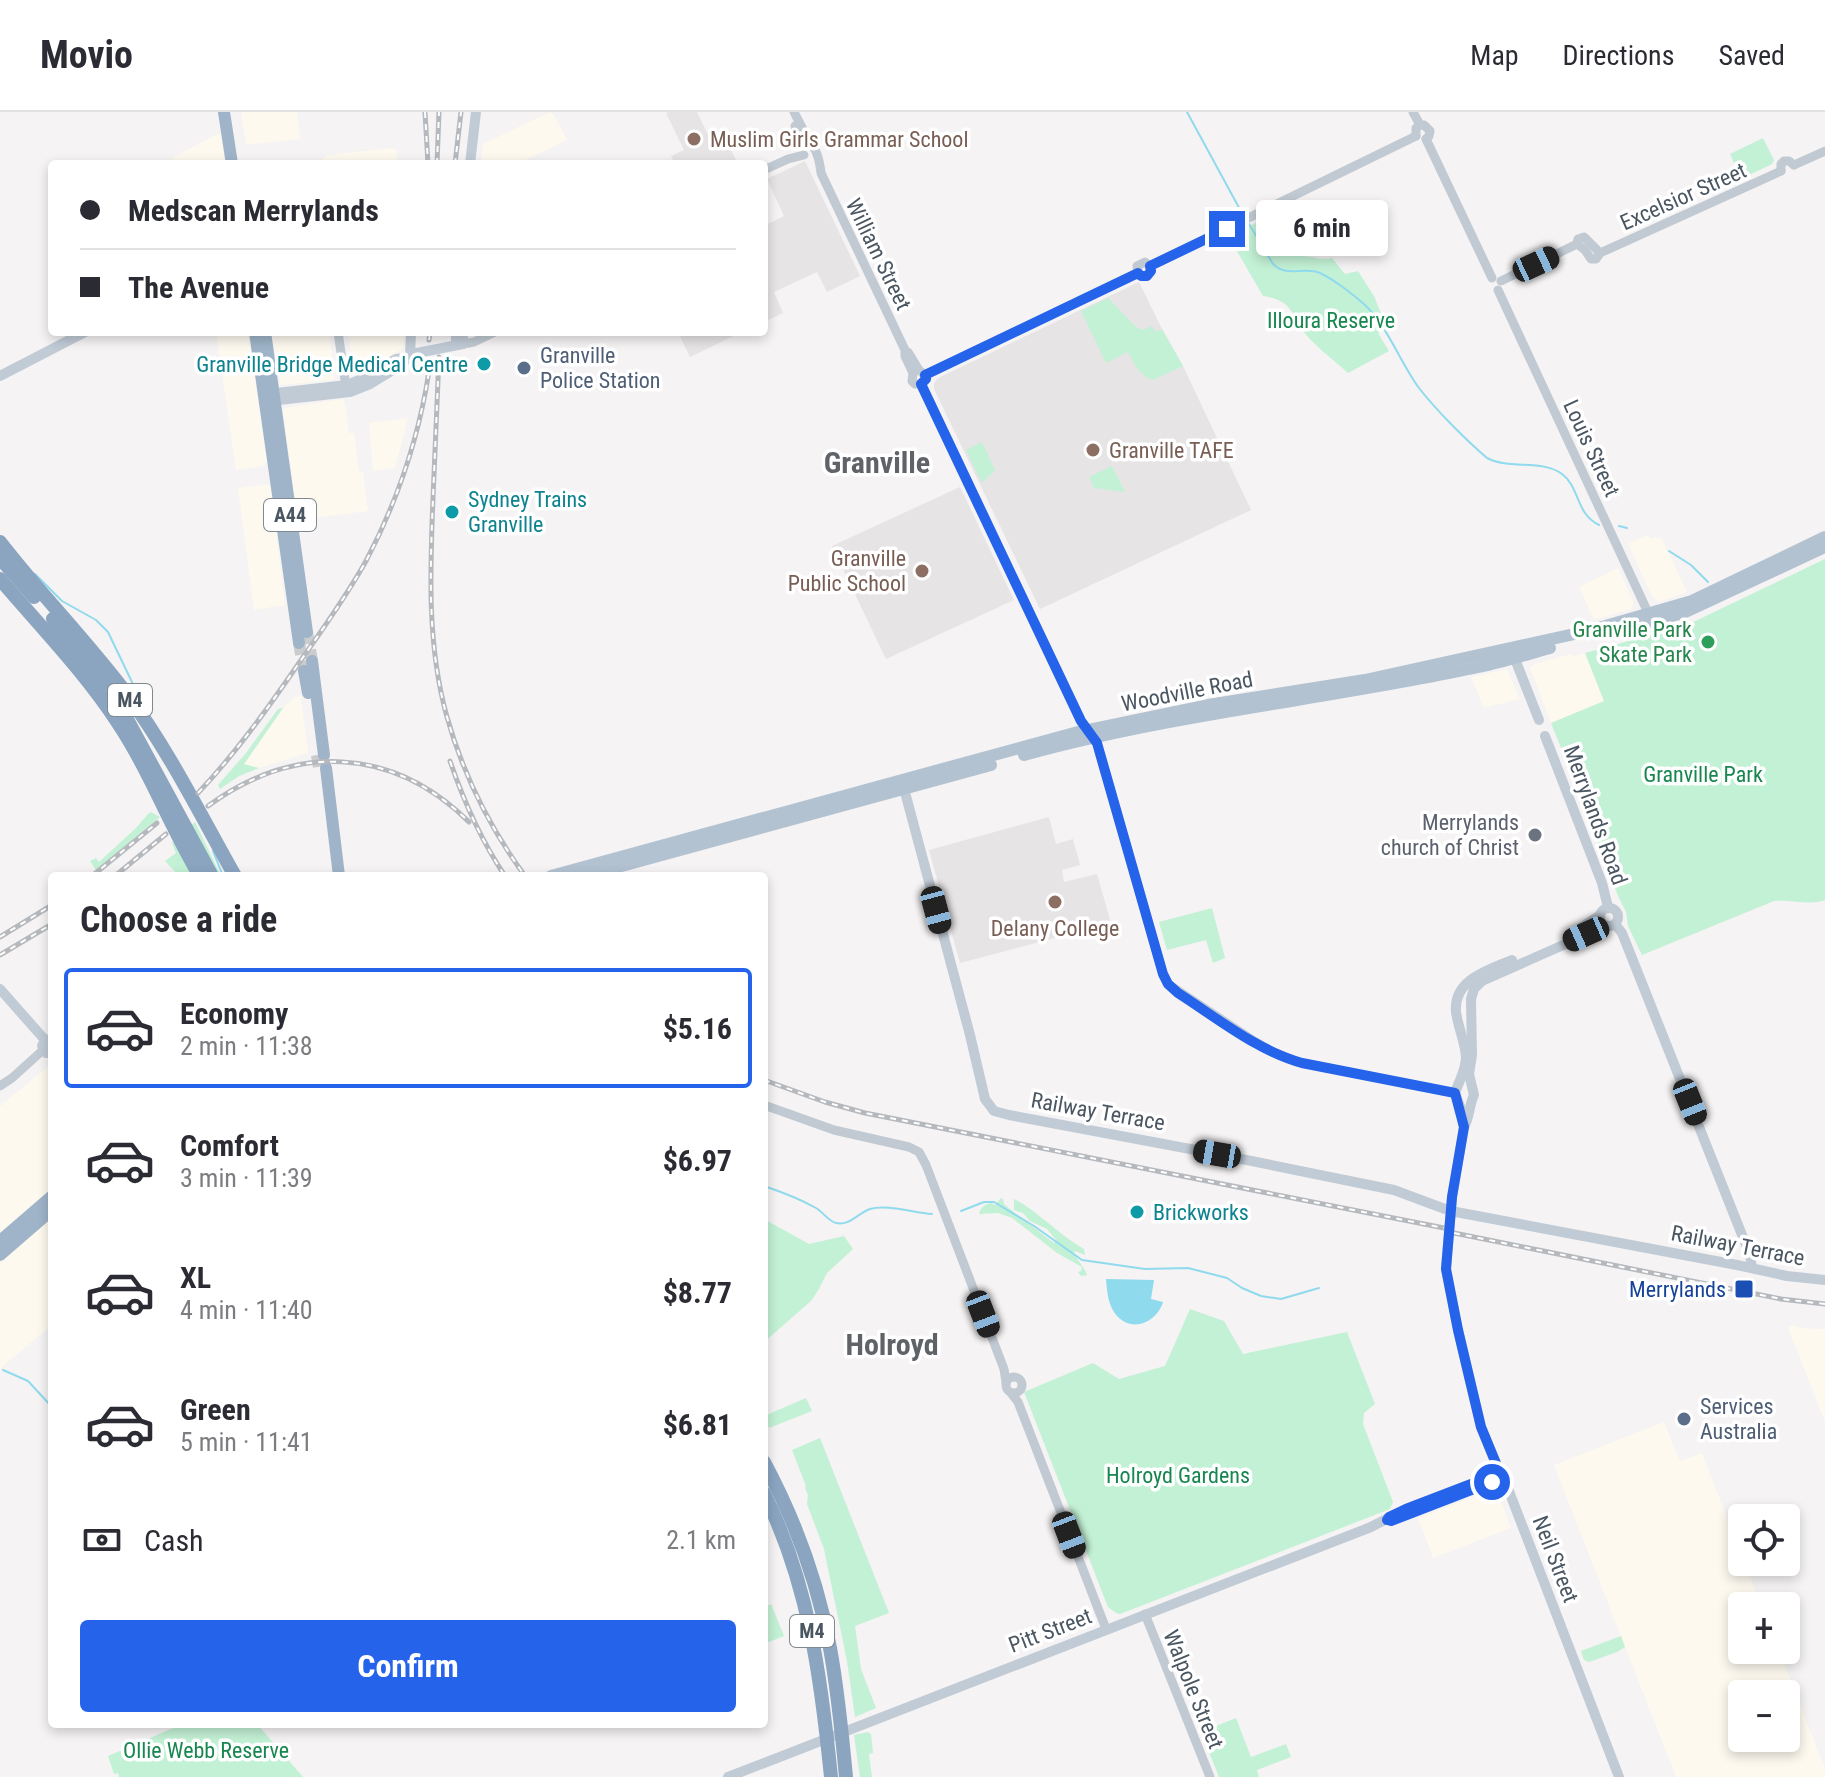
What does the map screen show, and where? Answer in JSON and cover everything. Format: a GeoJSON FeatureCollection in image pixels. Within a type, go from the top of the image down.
{"type":"FeatureCollection","features":[{"type":"Feature","properties":{"kind":"highway"},"geometry":{"type":"LineString","coordinates":[[227,112],[234,160]]}},
{"type":"Feature","properties":{"kind":"highway","name":"A44"},"geometry":{"type":"LineString","coordinates":[[256,336],[268,397],[303,638]]}},
{"type":"Feature","properties":{"kind":"highway","name":"A44"},"geometry":{"type":"LineString","coordinates":[[265,336],[268,397]]}},
{"type":"Feature","properties":{"kind":"highway","name":"M4"},"geometry":{"type":"LineString","coordinates":[[0,542],[130,699],[172,763],[233,872]]}},
{"type":"Feature","properties":{"kind":"highway","name":"M4"},"geometry":{"type":"LineString","coordinates":[[0,558],[106,685],[138,736],[210,872]]}},
{"type":"Feature","properties":{"kind":"highway","name":"M4"},"geometry":{"type":"LineString","coordinates":[[0,579],[70,660],[118,723],[198,872]]}},
{"type":"Feature","properties":{"kind":"highway"},"geometry":{"type":"LineString","coordinates":[[308,666],[338,872]]}},
{"type":"Feature","properties":{"kind":"highway"},"geometry":{"type":"LineString","coordinates":[[322,761],[331,872]]}},
{"type":"Feature","properties":{"kind":"highway"},"geometry":{"type":"LineString","coordinates":[[0,1241],[48,1199]]}},
{"type":"Feature","properties":{"kind":"highway"},"geometry":{"type":"LineString","coordinates":[[0,1255],[48,1213]]}},
{"type":"Feature","properties":{"kind":"highway","name":"M4"},"geometry":{"type":"LineString","coordinates":[[768,1470],[791,1518],[821,1607],[834,1675],[846,1777]]}},
{"type":"Feature","properties":{"kind":"highway","name":"M4"},"geometry":{"type":"LineString","coordinates":[[768,1502],[788,1548],[811,1626],[821,1681],[831,1777]]}},
{"type":"Feature","properties":{"kind":"main road"},"geometry":{"type":"LineString","coordinates":[[470,160],[476,112]]}},
{"type":"Feature","properties":{"kind":"main road"},"geometry":{"type":"LineString","coordinates":[[0,376],[77,336]]}},
{"type":"Feature","properties":{"kind":"main road"},"geometry":{"type":"LineString","coordinates":[[408,356],[410,336]]}},
{"type":"Feature","properties":{"kind":"main road"},"geometry":{"type":"LineString","coordinates":[[268,397],[370,384],[398,367],[408,356],[458,342]]}},
{"type":"Feature","properties":{"kind":"main road","name":"Woodville Road"},"geometry":{"type":"LineString","coordinates":[[566,872],[1091,734],[1474,668],[1512,653],[1606,632],[1651,618],[1683,613],[1825,537]]}},
{"type":"Feature","properties":{"kind":"main road","name":"Woodville Road"},"geometry":{"type":"LineString","coordinates":[[1718,593],[1825,547]]}},
{"type":"Feature","properties":{"kind":"main road"},"geometry":{"type":"LineString","coordinates":[[1512,653],[1539,720]]}},
{"type":"Feature","properties":{"kind":"main road","name":"Merrylands Road"},"geometry":{"type":"LineString","coordinates":[[1545,736],[1602,883],[1608,907],[1618,913],[1618,919],[1607,922]]}},
{"type":"Feature","properties":{"kind":"main road","name":"Woodville Road"},"geometry":{"type":"LineString","coordinates":[[599,872],[903,785]]}},
{"type":"Feature","properties":{"kind":"main road","name":"Railway Terrace"},"geometry":{"type":"LineString","coordinates":[[903,785],[985,1099],[991,1108],[1394,1190],[1450,1210],[1787,1276],[1825,1280]]}},
{"type":"Feature","properties":{"kind":"main road"},"geometry":{"type":"LineString","coordinates":[[1608,907],[1603,909],[1607,922],[1622,933],[1750,1255],[1752,1268]]}},
{"type":"Feature","properties":{"kind":"main road"},"geometry":{"type":"LineString","coordinates":[[1464,1127],[1458,1093],[1466,1061],[1456,1004],[1459,993],[1579,930],[1607,922]]}},
{"type":"Feature","properties":{"kind":"main road"},"geometry":{"type":"LineString","coordinates":[[1464,1127],[1474,1095],[1469,1074],[1473,983]]}},
{"type":"Feature","properties":{"kind":"main road"},"geometry":{"type":"LineString","coordinates":[[0,989],[48,1046]]}},
{"type":"Feature","properties":{"kind":"main road"},"geometry":{"type":"LineString","coordinates":[[1458,1093],[1466,1083],[1472,1086]]}},
{"type":"Feature","properties":{"kind":"main road"},"geometry":{"type":"LineString","coordinates":[[1458,1093],[1466,1102],[1471,1100]]}},
{"type":"Feature","properties":{"kind":"main road","name":"Neil Street"},"geometry":{"type":"LineString","coordinates":[[1464,1127],[1452,1197],[1446,1259],[1475,1402],[1481,1427],[1619,1777]]}},
{"type":"Feature","properties":{"kind":"main road","name":"Pitt Street"},"geometry":{"type":"LineString","coordinates":[[728,1777],[1501,1476]]}},
{"type":"Feature","properties":{"kind":"street","name":"William Street"},"geometry":{"type":"LineString","coordinates":[[791,112],[806,150],[821,173],[905,350],[920,375],[1078,715],[1097,743],[1168,984],[1283,1057],[1458,1093]]}},
{"type":"Feature","properties":{"kind":"street"},"geometry":{"type":"LineString","coordinates":[[920,375],[1138,273],[1147,276],[1150,266],[1421,138],[1416,128],[1420,125],[1413,112]]}},
{"type":"Feature","properties":{"kind":"street","name":"Louis Street"},"geometry":{"type":"LineString","coordinates":[[1421,138],[1497,283],[1651,618]]}},
{"type":"Feature","properties":{"kind":"street"},"geometry":{"type":"LineString","coordinates":[[768,168],[806,150]]}},
{"type":"Feature","properties":{"kind":"street","name":"Excelsior Street"},"geometry":{"type":"LineString","coordinates":[[1497,283],[1577,244],[1579,238],[1584,237],[1600,253],[1781,171],[1784,161],[1794,165],[1825,151]]}},
{"type":"Feature","properties":{"kind":"street"},"geometry":{"type":"LineString","coordinates":[[339,336],[349,389]]}},
{"type":"Feature","properties":{"kind":"street"},"geometry":{"type":"LineString","coordinates":[[458,342],[474,342],[487,336]]}},
{"type":"Feature","properties":{"kind":"street"},"geometry":{"type":"LineString","coordinates":[[0,1086],[48,1046]]}},
{"type":"Feature","properties":{"kind":"street"},"geometry":{"type":"LineString","coordinates":[[0,1093],[12,1078]]}},
{"type":"Feature","properties":{"kind":"street"},"geometry":{"type":"LineString","coordinates":[[768,1106],[828,1128],[919,1152],[1007,1376],[1018,1378],[1021,1382],[1016,1395],[1106,1629]]}},
{"type":"Feature","properties":{"kind":"street","name":"Walpole Street"},"geometry":{"type":"LineString","coordinates":[[1145,1614],[1210,1777]]}},
{"type":"Feature","properties":{"kind":"shaded area"},"geometry":{"type":"Polygon","coordinates":[[[241,112],[297,112],[300,139],[246,145],[241,112]]]}},
{"type":"Feature","properties":{"kind":"shaded area"},"geometry":{"type":"Polygon","coordinates":[[[550,112],[567,140],[525,160],[481,160],[483,144],[550,112]]]}},
{"type":"Feature","properties":{"kind":"shaded area","name":"Muslim Girls Grammar School"},"geometry":{"type":"Polygon","coordinates":[[[697,112],[710,139],[723,134],[736,160],[673,160],[671,156],[684,150],[666,113],[697,112]]]}},
{"type":"Feature","properties":{"kind":"shaded area"},"geometry":{"type":"Polygon","coordinates":[[[217,134],[221,135],[224,160],[172,158],[217,134]]]}},
{"type":"Feature","properties":{"kind":"shaded area"},"geometry":{"type":"Polygon","coordinates":[[[392,148],[396,150],[397,160],[322,160],[327,155],[392,148]]]}},
{"type":"Feature","properties":{"kind":"shaded area"},"geometry":{"type":"Polygon","coordinates":[[[805,161],[860,276],[827,292],[817,272],[774,292],[783,313],[768,320],[768,224],[784,216],[768,179],[805,161]]]}},
{"type":"Feature","properties":{"kind":"shaded area","name":"Granville TAFE"},"geometry":{"type":"Polygon","coordinates":[[[1139,282],[1183,366],[1251,510],[1040,609],[934,389],[934,383],[938,378],[1139,282]]]}},
{"type":"Feature","properties":{"kind":"shaded area"},"geometry":{"type":"Polygon","coordinates":[[[217,336],[249,336],[267,462],[264,466],[236,470],[217,336]]]}},
{"type":"Feature","properties":{"kind":"shaded area"},"geometry":{"type":"Polygon","coordinates":[[[272,336],[330,336],[335,378],[281,385],[272,336]]]}},
{"type":"Feature","properties":{"kind":"shaded area"},"geometry":{"type":"Polygon","coordinates":[[[349,336],[404,336],[403,348],[366,371],[360,372],[353,365],[349,336]]]}},
{"type":"Feature","properties":{"kind":"shaded area"},"geometry":{"type":"Polygon","coordinates":[[[680,336],[734,336],[690,357],[680,336]]]}},
{"type":"Feature","properties":{"kind":"shaded area"},"geometry":{"type":"Polygon","coordinates":[[[342,399],[349,433],[354,433],[368,511],[298,520],[283,411],[285,408],[342,399]]]}},
{"type":"Feature","properties":{"kind":"shaded area"},"geometry":{"type":"Polygon","coordinates":[[[408,418],[395,468],[373,471],[369,423],[408,418]]]}},
{"type":"Feature","properties":{"kind":"shaded area"},"geometry":{"type":"Polygon","coordinates":[[[267,484],[271,488],[285,605],[254,610],[238,488],[267,484]]]}},
{"type":"Feature","properties":{"kind":"shaded area","name":"Granville Public School"},"geometry":{"type":"Polygon","coordinates":[[[960,487],[1014,600],[886,659],[832,546],[960,487]]]}},
{"type":"Feature","properties":{"kind":"shaded area"},"geometry":{"type":"Polygon","coordinates":[[[1647,535],[1652,539],[1662,539],[1687,592],[1659,602],[1652,597],[1628,544],[1647,535]]]}},
{"type":"Feature","properties":{"kind":"shaded area"},"geometry":{"type":"Polygon","coordinates":[[[1618,568],[1634,603],[1631,609],[1593,618],[1579,587],[1618,568]]]}},
{"type":"Feature","properties":{"kind":"shaded area"},"geometry":{"type":"Polygon","coordinates":[[[1585,653],[1604,701],[1551,723],[1530,668],[1534,664],[1585,653]]]}},
{"type":"Feature","properties":{"kind":"shaded area"},"geometry":{"type":"Polygon","coordinates":[[[1507,669],[1520,699],[1484,708],[1471,677],[1507,669]]]}},
{"type":"Feature","properties":{"kind":"shaded area"},"geometry":{"type":"Polygon","coordinates":[[[301,696],[308,753],[259,768],[244,765],[283,708],[294,697],[301,696]]]}},
{"type":"Feature","properties":{"kind":"shaded area"},"geometry":{"type":"Polygon","coordinates":[[[1049,817],[1056,844],[1073,839],[1080,865],[1062,870],[1064,882],[1097,874],[1111,923],[960,963],[929,850],[1049,817]]]}},
{"type":"Feature","properties":{"kind":"shaded area"},"geometry":{"type":"Polygon","coordinates":[[[48,1066],[48,1328],[0,1369],[0,1106],[48,1066]]]}},
{"type":"Feature","properties":{"kind":"shaded area"},"geometry":{"type":"Polygon","coordinates":[[[1791,1325],[1825,1329],[1825,1422],[1788,1328],[1791,1325]]]}},
{"type":"Feature","properties":{"kind":"shaded area"},"geometry":{"type":"Polygon","coordinates":[[[1664,1422],[1680,1461],[1702,1453],[1728,1520],[1728,1576],[1749,1576],[1756,1592],[1728,1592],[1728,1664],[1784,1664],[1791,1680],[1728,1680],[1728,1752],[1800,1752],[1800,1704],[1825,1769],[1825,1777],[1676,1777],[1554,1465],[1664,1422]]]}},
{"type":"Feature","properties":{"kind":"shaded area"},"geometry":{"type":"Polygon","coordinates":[[[1493,1489],[1497,1491],[1511,1528],[1433,1558],[1418,1518],[1493,1489]]]}},
{"type":"Feature","properties":{"kind":"green space"},"geometry":{"type":"Polygon","coordinates":[[[1763,138],[1774,160],[1772,164],[1741,179],[1730,154],[1763,138]]]}},
{"type":"Feature","properties":{"kind":"green space","name":"Illoura Reserve"},"geometry":{"type":"Polygon","coordinates":[[[1275,215],[1279,228],[1300,256],[1332,258],[1345,274],[1358,271],[1374,296],[1386,326],[1378,333],[1389,351],[1348,373],[1309,338],[1287,306],[1263,296],[1230,239],[1239,235],[1237,231],[1275,215]]]}},
{"type":"Feature","properties":{"kind":"green space"},"geometry":{"type":"Polygon","coordinates":[[[1108,298],[1136,327],[1143,330],[1152,326],[1156,332],[1162,329],[1183,366],[1153,380],[1141,372],[1128,352],[1106,363],[1081,311],[1108,298]]]}},
{"type":"Feature","properties":{"kind":"green space"},"geometry":{"type":"Polygon","coordinates":[[[982,442],[995,470],[982,483],[966,450],[982,442]]]}},
{"type":"Feature","properties":{"kind":"green space"},"geometry":{"type":"Polygon","coordinates":[[[1112,466],[1125,492],[1094,488],[1089,477],[1112,466]]]}},
{"type":"Feature","properties":{"kind":"green space","name":"Granville Park"},"geometry":{"type":"Polygon","coordinates":[[[1825,559],[1825,900],[1774,901],[1642,955],[1628,926],[1626,912],[1551,723],[1604,701],[1585,653],[1687,625],[1825,559]]]}},
{"type":"Feature","properties":{"kind":"green space"},"geometry":{"type":"Polygon","coordinates":[[[283,708],[244,764],[259,768],[239,776],[220,789],[218,785],[278,709],[283,708]]]}},
{"type":"Feature","properties":{"kind":"green space"},"geometry":{"type":"Polygon","coordinates":[[[151,812],[160,817],[96,870],[90,861],[96,858],[99,862],[151,812]]]}},
{"type":"Feature","properties":{"kind":"green space"},"geometry":{"type":"Polygon","coordinates":[[[195,822],[219,872],[175,872],[165,861],[176,853],[172,843],[195,822]]]}},
{"type":"Feature","properties":{"kind":"green space"},"geometry":{"type":"Polygon","coordinates":[[[1212,908],[1225,958],[1213,963],[1206,940],[1167,950],[1159,922],[1212,908]]]}},
{"type":"Feature","properties":{"kind":"green space"},"geometry":{"type":"Polygon","coordinates":[[[1001,1198],[1004,1204],[1054,1243],[1056,1240],[1047,1229],[1014,1210],[1014,1199],[1084,1249],[1085,1255],[1074,1253],[1087,1275],[1081,1276],[1078,1272],[1082,1267],[1057,1253],[1012,1218],[998,1213],[979,1214],[983,1207],[991,1203],[995,1205],[1001,1198]]]}},
{"type":"Feature","properties":{"kind":"green space"},"geometry":{"type":"Polygon","coordinates":[[[768,1221],[809,1244],[844,1236],[853,1249],[827,1273],[811,1301],[768,1339],[768,1221]]]}},
{"type":"Feature","properties":{"kind":"green space","name":"Holroyd Gardens"},"geometry":{"type":"Polygon","coordinates":[[[1190,1309],[1224,1321],[1243,1354],[1347,1332],[1375,1404],[1364,1413],[1363,1424],[1393,1502],[1390,1509],[1120,1614],[1108,1607],[1024,1392],[1093,1363],[1119,1379],[1165,1366],[1190,1309]]]}},
{"type":"Feature","properties":{"kind":"green space"},"geometry":{"type":"Polygon","coordinates":[[[806,1398],[812,1411],[769,1428],[768,1414],[806,1398]]]}},
{"type":"Feature","properties":{"kind":"green space"},"geometry":{"type":"Polygon","coordinates":[[[820,1438],[889,1613],[855,1626],[861,1669],[876,1708],[855,1717],[824,1549],[792,1450],[820,1438]]]}},
{"type":"Feature","properties":{"kind":"green space"},"geometry":{"type":"Polygon","coordinates":[[[771,1604],[784,1636],[768,1642],[768,1605],[771,1604]]]}},
{"type":"Feature","properties":{"kind":"green space"},"geometry":{"type":"Polygon","coordinates":[[[1621,1636],[1625,1647],[1589,1662],[1584,1660],[1581,1651],[1621,1636]]]}},
{"type":"Feature","properties":{"kind":"green space"},"geometry":{"type":"Polygon","coordinates":[[[1236,1718],[1251,1757],[1286,1744],[1291,1757],[1257,1770],[1259,1777],[1219,1777],[1201,1732],[1236,1718]]]}},
{"type":"Feature","properties":{"kind":"green space","name":"Ollie Webb Reserve"},"geometry":{"type":"Polygon","coordinates":[[[173,1728],[260,1728],[303,1777],[119,1777],[118,1773],[114,1774],[108,1756],[173,1728]]]}},
{"type":"Feature","properties":{"kind":"green space"},"geometry":{"type":"Polygon","coordinates":[[[871,1734],[873,1753],[869,1754],[872,1777],[860,1777],[854,1735],[871,1734]]]}},
{"type":"Feature","properties":{"kind":"water"},"geometry":{"type":"Polygon","coordinates":[[[1106,1279],[1154,1280],[1151,1299],[1163,1302],[1160,1309],[1144,1323],[1123,1321],[1112,1308],[1106,1279]]]}},
{"type":"Feature","properties":{"kind":"waterway"},"geometry":{"type":"LineString","coordinates":[[1187,112],[1243,215]]}},
{"type":"Feature","properties":{"kind":"waterway"},"geometry":{"type":"LineString","coordinates":[[1249,224],[1278,268],[1320,273],[1365,305],[1419,388],[1487,458],[1496,462],[1554,469],[1568,479],[1581,507],[1599,525]]}},
{"type":"Feature","properties":{"kind":"waterway"},"geometry":{"type":"LineString","coordinates":[[1619,526],[1627,528]]}},
{"type":"Feature","properties":{"kind":"waterway"},"geometry":{"type":"LineString","coordinates":[[1669,551],[1691,565],[1708,582]]}},
{"type":"Feature","properties":{"kind":"waterway"},"geometry":{"type":"LineString","coordinates":[[35,574],[62,601],[96,620],[108,632],[142,703]]}},
{"type":"Feature","properties":{"kind":"waterway"},"geometry":{"type":"LineString","coordinates":[[213,851],[221,872]]}},
{"type":"Feature","properties":{"kind":"waterway"},"geometry":{"type":"LineString","coordinates":[[768,1187],[810,1205],[836,1223],[846,1223],[877,1208],[932,1214]]}},
{"type":"Feature","properties":{"kind":"waterway"},"geometry":{"type":"LineString","coordinates":[[961,1211],[984,1202],[994,1202],[1082,1260],[1145,1269],[1188,1268],[1227,1278],[1261,1296],[1281,1299],[1319,1288]]}},
{"type":"Feature","properties":{"kind":"waterway"},"geometry":{"type":"LineString","coordinates":[[3,1370],[28,1381],[48,1403]]}},
{"type":"Feature","properties":{"kind":"tunnel"},"geometry":{"type":"LineString","coordinates":[[307,632],[312,661]]}},
{"type":"Feature","properties":{"kind":"tunnel"},"geometry":{"type":"LineString","coordinates":[[299,643],[304,671]]}},
{"type":"Feature","properties":{"kind":"tunnel"},"geometry":{"type":"LineString","coordinates":[[317,755],[319,768]]}},
{"type":"Feature","properties":{"kind":"railway"},"geometry":{"type":"LineString","coordinates":[[425,112],[428,160]]}},
{"type":"Feature","properties":{"kind":"railway"},"geometry":{"type":"LineString","coordinates":[[437,160],[439,112]]}},
{"type":"Feature","properties":{"kind":"railway"},"geometry":{"type":"LineString","coordinates":[[455,160],[461,112]]}},
{"type":"Feature","properties":{"kind":"railway"},"geometry":{"type":"LineString","coordinates":[[429,340],[430,336]]}},
{"type":"Feature","properties":{"kind":"railway"},"geometry":{"type":"LineString","coordinates":[[439,357],[431,553],[431,608],[436,663],[447,717],[469,780],[500,839],[522,872]]}},
{"type":"Feature","properties":{"kind":"railway"},"geometry":{"type":"LineString","coordinates":[[198,793],[263,713],[334,613],[366,561],[388,516],[405,469],[429,371]]}},
{"type":"Feature","properties":{"kind":"railway"},"geometry":{"type":"LineString","coordinates":[[450,761],[474,820],[502,872]]}},
{"type":"Feature","properties":{"kind":"railway"},"geometry":{"type":"LineString","coordinates":[[208,806],[241,785],[274,771],[308,763],[342,762],[375,767],[408,779],[439,797],[469,822]]}},
{"type":"Feature","properties":{"kind":"railway"},"geometry":{"type":"LineString","coordinates":[[97,872],[157,823]]}},
{"type":"Feature","properties":{"kind":"railway"},"geometry":{"type":"LineString","coordinates":[[120,872],[166,834]]}},
{"type":"Feature","properties":{"kind":"railway"},"geometry":{"type":"LineString","coordinates":[[0,937],[48,907]]}},
{"type":"Feature","properties":{"kind":"railway"},"geometry":{"type":"LineString","coordinates":[[0,955],[48,926]]}},
{"type":"Feature","properties":{"kind":"railway"},"geometry":{"type":"LineString","coordinates":[[768,1081],[865,1113],[1444,1228]]}},
{"type":"Feature","properties":{"kind":"railway"},"geometry":{"type":"LineString","coordinates":[[1454,1233],[1781,1299],[1825,1304]]}},
{"type":"Feature","properties":{"kind":"place","name":"Muslim Girls Grammar School"},"geometry":{"type":"Point","coordinates":[694,139]}},
{"type":"Feature","properties":{"kind":"place","name":"Granville Bridge Medical Centre"},"geometry":{"type":"Point","coordinates":[484,364]}},
{"type":"Feature","properties":{"kind":"place","name":"Granville Police Station"},"geometry":{"type":"Point","coordinates":[524,368]}},
{"type":"Feature","properties":{"kind":"place","name":"Granville TAFE"},"geometry":{"type":"Point","coordinates":[1093,450]}},
{"type":"Feature","properties":{"kind":"place","name":"Sydney Trains Granville"},"geometry":{"type":"Point","coordinates":[452,512]}},
{"type":"Feature","properties":{"kind":"place","name":"Granville Public School"},"geometry":{"type":"Point","coordinates":[922,571]}},
{"type":"Feature","properties":{"kind":"place","name":"Granville Park Skate Park"},"geometry":{"type":"Point","coordinates":[1708,642]}},
{"type":"Feature","properties":{"kind":"place","name":"Merrylands church of Christ"},"geometry":{"type":"Point","coordinates":[1535,835]}},
{"type":"Feature","properties":{"kind":"place","name":"Delany College"},"geometry":{"type":"Point","coordinates":[1055,902]}},
{"type":"Feature","properties":{"kind":"place","name":"Brickworks"},"geometry":{"type":"Point","coordinates":[1137,1212]}},
{"type":"Feature","properties":{"kind":"place","name":"Merrylands"},"geometry":{"type":"Point","coordinates":[1744,1289]}},
{"type":"Feature","properties":{"kind":"place","name":"Services Australia"},"geometry":{"type":"Point","coordinates":[1684,1419]}},
{"type":"Feature","properties":{"kind":"district","name":"Granville"},"geometry":{"type":"Point","coordinates":[877,463]}},
{"type":"Feature","properties":{"kind":"district","name":"Holroyd"},"geometry":{"type":"Point","coordinates":[892,1345]}},
{"type":"Feature","properties":{"kind":"route"},"geometry":{"type":"LineString","coordinates":[[1227,229],[1150,266],[1147,276],[1138,273],[925,375],[926,379],[921,384],[1081,721],[1097,743],[1168,984],[1283,1057],[1455,1093],[1459,1100],[1464,1127],[1452,1197],[1446,1269],[1481,1427],[1500,1473],[1406,1509],[1387,1520],[1492,1482]]}}]}
